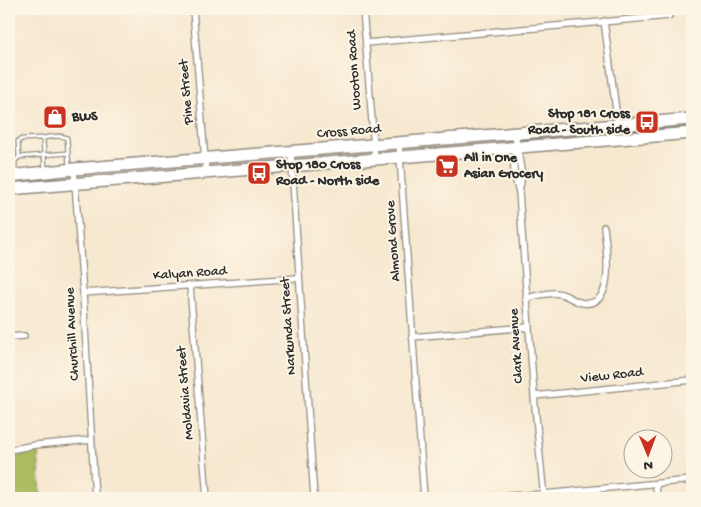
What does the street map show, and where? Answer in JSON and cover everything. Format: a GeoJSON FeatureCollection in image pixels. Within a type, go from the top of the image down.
{"type":"FeatureCollection","features":[{"type":"Feature","properties":{"kind":"highway","name":"Cross Road"},"geometry":{"type":"LineString","coordinates":[[12,176],[72,169],[692,119]]}},
{"type":"Feature","properties":{"kind":"highway","name":"Cross Road"},"geometry":{"type":"LineString","coordinates":[[9,189],[692,133]]}},
{"type":"Feature","properties":{"kind":"street","name":"Pine Street"},"geometry":{"type":"LineString","coordinates":[[193,9],[206,173]]}},
{"type":"Feature","properties":{"kind":"street","name":"Wooton Road"},"geometry":{"type":"LineString","coordinates":[[363,9],[375,159]]}},
{"type":"Feature","properties":{"kind":"street"},"geometry":{"type":"LineString","coordinates":[[366,43],[669,16]]}},
{"type":"Feature","properties":{"kind":"street"},"geometry":{"type":"LineString","coordinates":[[604,21],[618,126]]}},
{"type":"Feature","properties":{"kind":"street","name":"Clark Avenue"},"geometry":{"type":"LineString","coordinates":[[515,134],[522,176],[519,192],[526,298],[544,496]]}},
{"type":"Feature","properties":{"kind":"street","name":"Almond Grove"},"geometry":{"type":"LineString","coordinates":[[400,143],[424,498]]}},
{"type":"Feature","properties":{"kind":"street","name":"Narkunda Street"},"geometry":{"type":"LineString","coordinates":[[291,152],[314,498]]}},
{"type":"Feature","properties":{"kind":"street","name":"Churchill Avenue"},"geometry":{"type":"LineString","coordinates":[[72,169],[75,184],[83,293],[95,498]]}},
{"type":"Feature","properties":{"kind":"street"},"geometry":{"type":"LineString","coordinates":[[526,298],[555,293],[584,303],[591,303],[600,299],[608,265],[604,227]]}},
{"type":"Feature","properties":{"kind":"street","name":"Kalyan Road"},"geometry":{"type":"LineString","coordinates":[[83,293],[298,278]]}},
{"type":"Feature","properties":{"kind":"street","name":"Moldavia Street"},"geometry":{"type":"LineString","coordinates":[[190,286],[207,498]]}},
{"type":"Feature","properties":{"kind":"street"},"geometry":{"type":"LineString","coordinates":[[412,337],[529,327]]}},
{"type":"Feature","properties":{"kind":"street"},"geometry":{"type":"LineString","coordinates":[[9,337],[24,336]]}},
{"type":"Feature","properties":{"kind":"street","name":"View Road"},"geometry":{"type":"LineString","coordinates":[[534,396],[692,380]]}},
{"type":"Feature","properties":{"kind":"street"},"geometry":{"type":"LineString","coordinates":[[9,450],[35,445],[91,440]]}},
{"type":"Feature","properties":{"kind":"street"},"geometry":{"type":"LineString","coordinates":[[469,498],[544,496],[692,480]]}},
{"type":"Feature","properties":{"kind":"street"},"geometry":{"type":"LineString","coordinates":[[656,483],[657,498]]}},
{"type":"Feature","properties":{"kind":"lane"},"geometry":{"type":"LineString","coordinates":[[19,157],[18,141],[22,139],[64,136],[67,138],[72,169]]}},
{"type":"Feature","properties":{"kind":"lane"},"geometry":{"type":"LineString","coordinates":[[43,138],[45,172]]}},
{"type":"Feature","properties":{"kind":"lane"},"geometry":{"type":"LineString","coordinates":[[12,176],[15,161],[19,157],[68,153]]}},
{"type":"Feature","properties":{"kind":"lane"},"geometry":{"type":"LineString","coordinates":[[9,161],[15,161]]}},
{"type":"Feature","properties":{"kind":"green space"},"geometry":{"type":"Polygon","coordinates":[[[38,451],[41,498],[9,498],[9,458],[38,451]]]}},
{"type":"Feature","properties":{"kind":"place","name":"BWS"},"geometry":{"type":"Point","coordinates":[55,117]}},
{"type":"Feature","properties":{"kind":"place","name":"Stop 181 Cross Road - South side"},"geometry":{"type":"Point","coordinates":[647,122]}},
{"type":"Feature","properties":{"kind":"place","name":"All in One Asian Grocery"},"geometry":{"type":"Point","coordinates":[447,166]}},
{"type":"Feature","properties":{"kind":"place","name":"Stop 180 Cross Road - North side"},"geometry":{"type":"Point","coordinates":[259,173]}}]}
